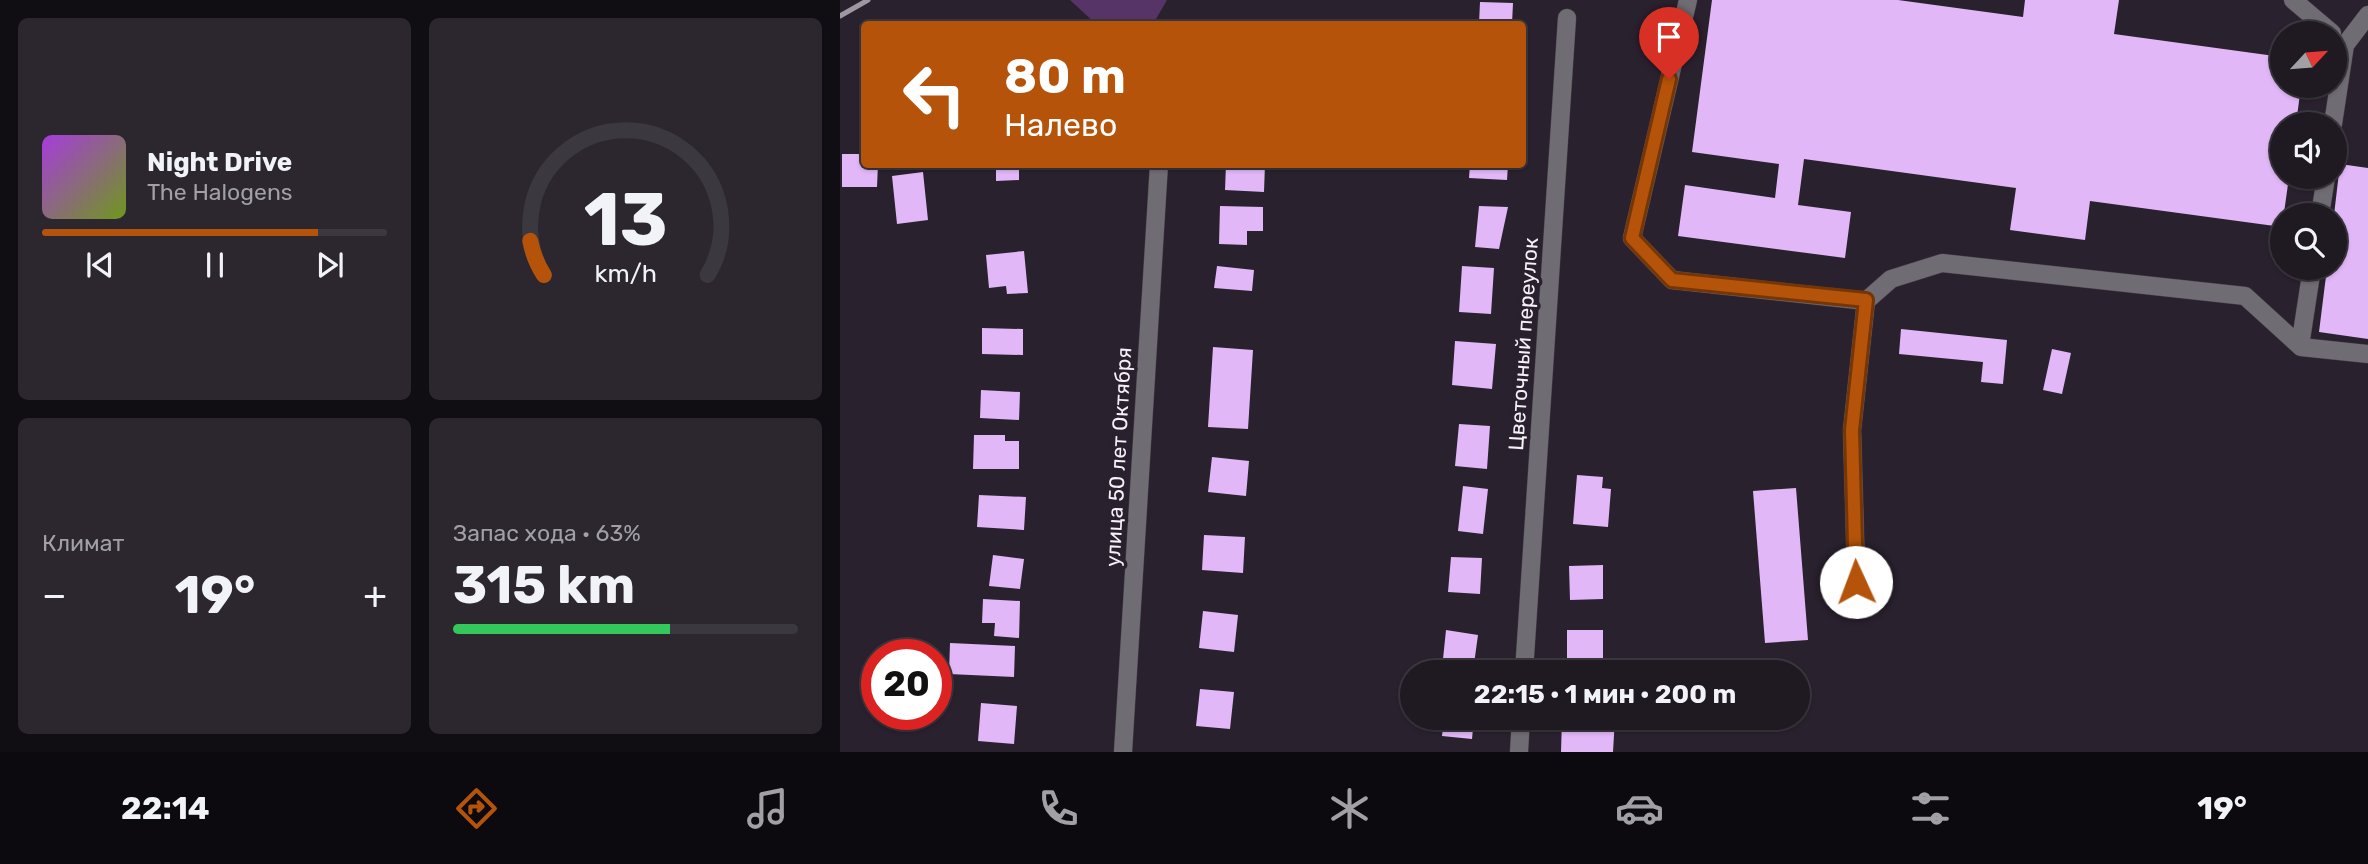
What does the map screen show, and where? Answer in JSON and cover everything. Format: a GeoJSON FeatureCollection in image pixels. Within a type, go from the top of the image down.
{"type":"FeatureCollection","features":[{"type":"Feature","properties":{"kind":"street"},"geometry":{"type":"LineString","coordinates":[[1688,0],[1632,238],[1672,280],[1866,300]]}},
{"type":"Feature","properties":{"kind":"street"},"geometry":{"type":"LineString","coordinates":[[2293,0],[2317,21]]}},
{"type":"Feature","properties":{"kind":"street"},"geometry":{"type":"LineString","coordinates":[[2347,31],[2368,15]]}},
{"type":"Feature","properties":{"kind":"street","name":"Цветочный переулок"},"geometry":{"type":"LineString","coordinates":[[1525,660],[1567,18]]}},
{"type":"Feature","properties":{"kind":"street","name":"улица 50 лет Октября"},"geometry":{"type":"LineString","coordinates":[[1123,752],[1159,168]]}},
{"type":"Feature","properties":{"kind":"street"},"geometry":{"type":"LineString","coordinates":[[1857,607],[1852,430],[1866,300],[1891,279],[1942,263],[2245,296],[2300,346],[2368,354]]}},
{"type":"Feature","properties":{"kind":"street"},"geometry":{"type":"LineString","coordinates":[[2300,346],[2310,280]]}},
{"type":"Feature","properties":{"kind":"street"},"geometry":{"type":"LineString","coordinates":[[1519,752],[1520,730]]}},
{"type":"Feature","properties":{"kind":"shaded area"},"geometry":{"type":"Polygon","coordinates":[[[1070,0],[1167,0],[1155,21],[1093,21],[1070,0]]]}},
{"type":"Feature","properties":{"kind":"building"},"geometry":{"type":"Polygon","coordinates":[[[1712,0],[1898,0],[2023,17],[2025,0],[2119,0],[2114,34],[2270,55],[2270,98],[2299,98],[2298,112],[2270,112],[2270,189],[2287,189],[2285,203],[2270,203],[2270,225],[2090,201],[2085,240],[2010,230],[2016,188],[1804,159],[1798,205],[1851,212],[1845,258],[1678,236],[1685,185],[1775,198],[1779,164],[1692,152],[1712,0]]]}},
{"type":"Feature","properties":{"kind":"building"},"geometry":{"type":"Polygon","coordinates":[[[1480,2],[1513,3],[1512,21],[1479,21],[1480,2]]]}},
{"type":"Feature","properties":{"kind":"building"},"geometry":{"type":"Polygon","coordinates":[[[842,154],[861,154],[861,168],[878,168],[877,187],[842,187],[842,154]]]}},
{"type":"Feature","properties":{"kind":"building"},"geometry":{"type":"Polygon","coordinates":[[[2347,165],[2368,168],[2368,339],[2319,332],[2326,280],[2347,280],[2347,203],[2335,203],[2337,189],[2347,189],[2347,165]]]}},
{"type":"Feature","properties":{"kind":"building"},"geometry":{"type":"Polygon","coordinates":[[[996,168],[1019,168],[1019,180],[996,181],[996,168]]]}},
{"type":"Feature","properties":{"kind":"building"},"geometry":{"type":"Polygon","coordinates":[[[1226,168],[1265,168],[1264,192],[1225,190],[1226,168]]]}},
{"type":"Feature","properties":{"kind":"building"},"geometry":{"type":"Polygon","coordinates":[[[1470,168],[1508,168],[1507,180],[1469,178],[1470,168]]]}},
{"type":"Feature","properties":{"kind":"building"},"geometry":{"type":"Polygon","coordinates":[[[923,172],[928,220],[897,224],[892,176],[923,172]]]}},
{"type":"Feature","properties":{"kind":"building"},"geometry":{"type":"Polygon","coordinates":[[[1220,206],[1263,207],[1263,231],[1247,231],[1247,245],[1219,244],[1220,206]]]}},
{"type":"Feature","properties":{"kind":"building"},"geometry":{"type":"Polygon","coordinates":[[[1479,206],[1508,207],[1499,249],[1475,247],[1479,206]]]}},
{"type":"Feature","properties":{"kind":"building"},"geometry":{"type":"Polygon","coordinates":[[[1024,251],[1028,293],[1007,294],[1006,286],[989,288],[986,255],[1024,251]]]}},
{"type":"Feature","properties":{"kind":"building"},"geometry":{"type":"Polygon","coordinates":[[[1217,266],[1254,270],[1252,291],[1214,288],[1217,266]]]}},
{"type":"Feature","properties":{"kind":"building"},"geometry":{"type":"Polygon","coordinates":[[[1462,266],[1494,268],[1491,314],[1459,312],[1462,266]]]}},
{"type":"Feature","properties":{"kind":"building"},"geometry":{"type":"Polygon","coordinates":[[[982,328],[1023,329],[1023,355],[982,354],[982,328]]]}},
{"type":"Feature","properties":{"kind":"building"},"geometry":{"type":"Polygon","coordinates":[[[1901,329],[2007,340],[2003,384],[1981,382],[1983,362],[1899,354],[1901,329]]]}},
{"type":"Feature","properties":{"kind":"building"},"geometry":{"type":"Polygon","coordinates":[[[1455,341],[1496,344],[1492,389],[1452,385],[1455,341]]]}},
{"type":"Feature","properties":{"kind":"building"},"geometry":{"type":"Polygon","coordinates":[[[1213,347],[1253,350],[1248,429],[1208,427],[1213,347]]]}},
{"type":"Feature","properties":{"kind":"building"},"geometry":{"type":"Polygon","coordinates":[[[2052,349],[2071,353],[2062,394],[2043,390],[2052,349]]]}},
{"type":"Feature","properties":{"kind":"building"},"geometry":{"type":"Polygon","coordinates":[[[981,390],[1020,392],[1019,420],[980,418],[981,390]]]}},
{"type":"Feature","properties":{"kind":"building"},"geometry":{"type":"Polygon","coordinates":[[[1459,424],[1490,426],[1487,469],[1455,466],[1459,424]]]}},
{"type":"Feature","properties":{"kind":"building"},"geometry":{"type":"Polygon","coordinates":[[[974,435],[1005,435],[1005,441],[1019,441],[1019,469],[973,469],[974,435]]]}},
{"type":"Feature","properties":{"kind":"building"},"geometry":{"type":"Polygon","coordinates":[[[1212,457],[1249,461],[1246,496],[1208,492],[1212,457]]]}},
{"type":"Feature","properties":{"kind":"building"},"geometry":{"type":"Polygon","coordinates":[[[1577,475],[1603,477],[1602,488],[1611,489],[1608,527],[1573,524],[1577,475]]]}},
{"type":"Feature","properties":{"kind":"building"},"geometry":{"type":"Polygon","coordinates":[[[1463,486],[1488,489],[1483,534],[1458,531],[1463,486]]]}},
{"type":"Feature","properties":{"kind":"building"},"geometry":{"type":"Polygon","coordinates":[[[1796,488],[1808,640],[1765,643],[1753,491],[1796,488]]]}},
{"type":"Feature","properties":{"kind":"building"},"geometry":{"type":"Polygon","coordinates":[[[979,495],[1026,497],[1024,530],[977,527],[979,495]]]}},
{"type":"Feature","properties":{"kind":"building"},"geometry":{"type":"Polygon","coordinates":[[[1204,535],[1245,537],[1243,573],[1202,570],[1204,535]]]}},
{"type":"Feature","properties":{"kind":"building"},"geometry":{"type":"Polygon","coordinates":[[[993,555],[1024,559],[1020,589],[989,586],[993,555]]]}},
{"type":"Feature","properties":{"kind":"building"},"geometry":{"type":"Polygon","coordinates":[[[1451,557],[1482,558],[1480,594],[1448,592],[1451,557]]]}},
{"type":"Feature","properties":{"kind":"building"},"geometry":{"type":"Polygon","coordinates":[[[1603,565],[1603,599],[1570,600],[1569,566],[1603,565]]]}},
{"type":"Feature","properties":{"kind":"building"},"geometry":{"type":"Polygon","coordinates":[[[983,599],[1020,601],[1019,638],[994,636],[995,623],[982,623],[983,599]]]}},
{"type":"Feature","properties":{"kind":"building"},"geometry":{"type":"Polygon","coordinates":[[[1203,611],[1238,615],[1234,652],[1199,648],[1203,611]]]}},
{"type":"Feature","properties":{"kind":"building"},"geometry":{"type":"Polygon","coordinates":[[[1446,630],[1478,635],[1475,660],[1443,659],[1446,630]]]}},
{"type":"Feature","properties":{"kind":"building"},"geometry":{"type":"Polygon","coordinates":[[[1567,630],[1603,630],[1603,660],[1567,660],[1567,630]]]}},
{"type":"Feature","properties":{"kind":"building"},"geometry":{"type":"Polygon","coordinates":[[[952,643],[1015,646],[1014,677],[952,674],[952,643]]]}},
{"type":"Feature","properties":{"kind":"building"},"geometry":{"type":"Polygon","coordinates":[[[1200,689],[1234,692],[1230,729],[1196,726],[1200,689]]]}},
{"type":"Feature","properties":{"kind":"building"},"geometry":{"type":"Polygon","coordinates":[[[981,703],[1017,706],[1014,744],[978,741],[981,703]]]}},
{"type":"Feature","properties":{"kind":"building"},"geometry":{"type":"Polygon","coordinates":[[[1443,730],[1473,730],[1472,739],[1442,736],[1443,730]]]}},
{"type":"Feature","properties":{"kind":"building"},"geometry":{"type":"Polygon","coordinates":[[[1562,730],[1614,730],[1613,752],[1561,752],[1562,730]]]}},
{"type":"Feature","properties":{"kind":"railway"},"geometry":{"type":"LineString","coordinates":[[840,16],[868,0]]}},
{"type":"Feature","properties":{"kind":"route"},"geometry":{"type":"LineString","coordinates":[[1669,79],[1632,238],[1672,280],[1866,300],[1852,430],[1856,582]]}}]}
